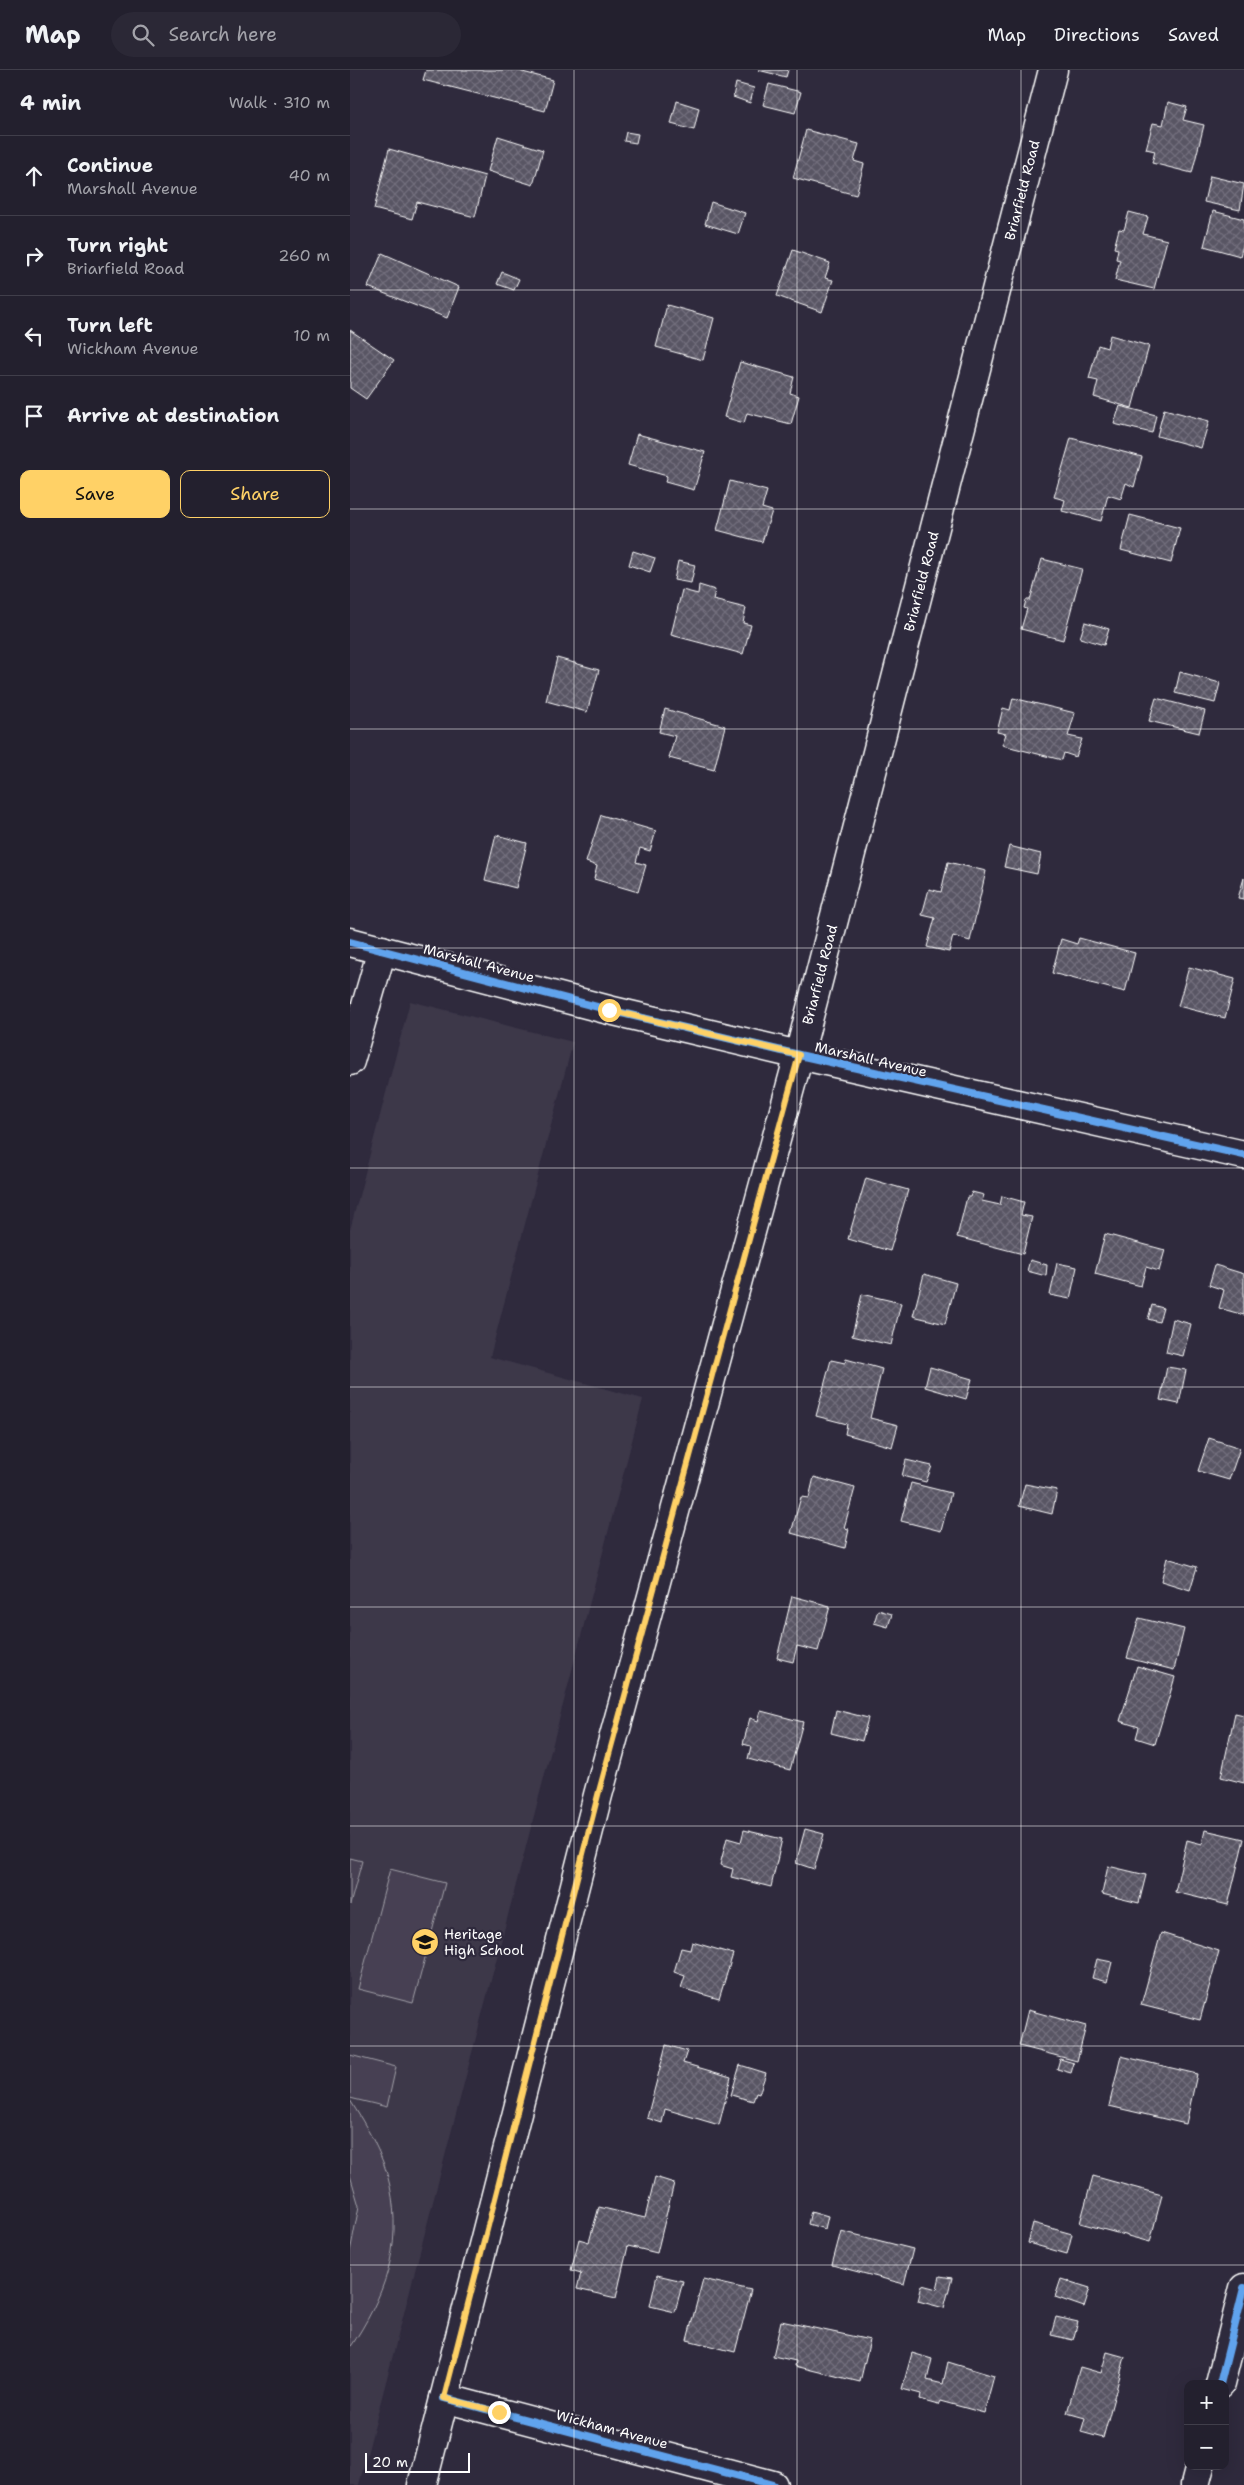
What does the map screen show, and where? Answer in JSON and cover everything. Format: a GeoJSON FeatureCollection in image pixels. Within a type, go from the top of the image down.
{"type":"FeatureCollection","features":[{"type":"Feature","properties":{"kind":"main road","name":"Briarfield Road"},"geometry":{"type":"LineString","coordinates":[[422,2485],[598,1795],[799,1055],[1053,70]]}},
{"type":"Feature","properties":{"kind":"main road","name":"Marshall Avenue"},"geometry":{"type":"LineString","coordinates":[[350,942],[609,1010],[799,1055],[1244,1155]]}},
{"type":"Feature","properties":{"kind":"main road"},"geometry":{"type":"LineString","coordinates":[[350,1061],[382,950]]}},
{"type":"Feature","properties":{"kind":"main road"},"geometry":{"type":"LineString","coordinates":[[1221,2380],[1244,2288]]}},
{"type":"Feature","properties":{"kind":"main road","name":"Wickham Avenue"},"geometry":{"type":"LineString","coordinates":[[444,2398],[773,2485]]}},
{"type":"Feature","properties":{"kind":"main road"},"geometry":{"type":"LineString","coordinates":[[1195,2485],[1199,2470]]}},
{"type":"Feature","properties":{"kind":"shaded area","name":"Heritage High School"},"geometry":{"type":"Polygon","coordinates":[[[410,1001],[573,1042],[490,1357],[643,1399],[359,2485],[350,2485],[350,1230],[410,1001]]]}},
{"type":"Feature","properties":{"kind":"shaded area"},"geometry":{"type":"Polygon","coordinates":[[[350,1858],[362,1861],[350,1905],[350,1858]]]}},
{"type":"Feature","properties":{"kind":"shaded area"},"geometry":{"type":"Polygon","coordinates":[[[390,1869],[445,1883],[413,2003],[358,1989],[390,1869]]]}},
{"type":"Feature","properties":{"kind":"shaded area"},"geometry":{"type":"Polygon","coordinates":[[[350,2055],[396,2067],[387,2107],[350,2098],[350,2055]]]}},
{"type":"Feature","properties":{"kind":"shaded area"},"geometry":{"type":"Polygon","coordinates":[[[350,2100],[379,2152],[387,2174],[393,2209],[394,2230],[388,2271],[381,2291],[350,2348],[350,2252],[359,2206],[350,2175],[350,2100]]]}},
{"type":"Feature","properties":{"kind":"building"},"geometry":{"type":"Polygon","coordinates":[[[426,70],[515,70],[553,80],[545,111],[423,80],[426,70]]]}},
{"type":"Feature","properties":{"kind":"building"},"geometry":{"type":"Polygon","coordinates":[[[758,70],[788,70],[786,77],[758,70]]]}},
{"type":"Feature","properties":{"kind":"building"},"geometry":{"type":"Polygon","coordinates":[[[736,83],[754,88],[750,103],[733,97],[736,83]]]}},
{"type":"Feature","properties":{"kind":"building"},"geometry":{"type":"Polygon","coordinates":[[[769,84],[801,92],[795,113],[763,105],[769,84]]]}},
{"type":"Feature","properties":{"kind":"building"},"geometry":{"type":"Polygon","coordinates":[[[677,101],[699,108],[694,130],[671,124],[677,101]]]}},
{"type":"Feature","properties":{"kind":"building"},"geometry":{"type":"Polygon","coordinates":[[[1168,102],[1187,107],[1183,120],[1204,125],[1192,173],[1152,163],[1155,151],[1146,149],[1153,123],[1163,125],[1168,102]]]}},
{"type":"Feature","properties":{"kind":"building"},"geometry":{"type":"Polygon","coordinates":[[[806,130],[859,144],[854,161],[864,164],[856,195],[793,178],[806,130]]]}},
{"type":"Feature","properties":{"kind":"building"},"geometry":{"type":"Polygon","coordinates":[[[626,132],[638,134],[636,143],[624,141],[626,132]]]}},
{"type":"Feature","properties":{"kind":"building"},"geometry":{"type":"Polygon","coordinates":[[[498,136],[543,150],[533,185],[488,171],[498,136]]]}},
{"type":"Feature","properties":{"kind":"building"},"geometry":{"type":"Polygon","coordinates":[[[389,149],[485,176],[475,217],[417,202],[412,219],[374,209],[389,149]]]}},
{"type":"Feature","properties":{"kind":"building"},"geometry":{"type":"Polygon","coordinates":[[[1210,176],[1244,184],[1240,210],[1204,202],[1210,176]]]}},
{"type":"Feature","properties":{"kind":"building"},"geometry":{"type":"Polygon","coordinates":[[[711,202],[745,213],[738,234],[705,224],[711,202]]]}},
{"type":"Feature","properties":{"kind":"building"},"geometry":{"type":"Polygon","coordinates":[[[1213,211],[1244,219],[1244,242],[1240,256],[1204,246],[1213,211]]]}},
{"type":"Feature","properties":{"kind":"building"},"geometry":{"type":"Polygon","coordinates":[[[1129,212],[1148,217],[1143,234],[1167,240],[1154,289],[1115,280],[1120,260],[1116,259],[1118,249],[1114,248],[1119,229],[1124,230],[1129,212]]]}},
{"type":"Feature","properties":{"kind":"building"},"geometry":{"type":"Polygon","coordinates":[[[793,250],[830,263],[825,278],[833,280],[822,312],[777,296],[793,250]]]}},
{"type":"Feature","properties":{"kind":"building"},"geometry":{"type":"Polygon","coordinates":[[[382,253],[459,287],[447,318],[368,287],[382,253]]]}},
{"type":"Feature","properties":{"kind":"building"},"geometry":{"type":"Polygon","coordinates":[[[502,272],[519,279],[514,290],[497,284],[502,272]]]}},
{"type":"Feature","properties":{"kind":"building"},"geometry":{"type":"Polygon","coordinates":[[[667,305],[714,318],[703,360],[656,347],[667,305]]]}},
{"type":"Feature","properties":{"kind":"building"},"geometry":{"type":"Polygon","coordinates":[[[350,330],[394,360],[366,399],[350,388],[350,330]]]}},
{"type":"Feature","properties":{"kind":"building"},"geometry":{"type":"Polygon","coordinates":[[[1110,335],[1149,346],[1132,408],[1094,397],[1098,381],[1089,379],[1098,345],[1107,348],[1110,335]]]}},
{"type":"Feature","properties":{"kind":"building"},"geometry":{"type":"Polygon","coordinates":[[[740,362],[794,377],[790,393],[799,396],[791,424],[747,413],[744,423],[724,417],[740,362]]]}},
{"type":"Feature","properties":{"kind":"building"},"geometry":{"type":"Polygon","coordinates":[[[1120,406],[1156,415],[1152,433],[1114,424],[1120,406]]]}},
{"type":"Feature","properties":{"kind":"building"},"geometry":{"type":"Polygon","coordinates":[[[1164,409],[1209,421],[1201,448],[1157,436],[1164,409]]]}},
{"type":"Feature","properties":{"kind":"building"},"geometry":{"type":"Polygon","coordinates":[[[637,434],[705,452],[694,490],[665,482],[667,476],[628,465],[637,434]]]}},
{"type":"Feature","properties":{"kind":"building"},"geometry":{"type":"Polygon","coordinates":[[[1071,438],[1142,457],[1134,487],[1126,483],[1121,499],[1108,495],[1101,521],[1062,511],[1065,500],[1054,497],[1071,438]]]}},
{"type":"Feature","properties":{"kind":"building"},"geometry":{"type":"Polygon","coordinates":[[[730,481],[767,491],[762,508],[772,511],[762,542],[717,530],[730,481]]]}},
{"type":"Feature","properties":{"kind":"building"},"geometry":{"type":"Polygon","coordinates":[[[1130,515],[1180,528],[1171,563],[1121,550],[1130,515]]]}},
{"type":"Feature","properties":{"kind":"building"},"geometry":{"type":"Polygon","coordinates":[[[633,551],[655,558],[650,572],[629,565],[633,551]]]}},
{"type":"Feature","properties":{"kind":"building"},"geometry":{"type":"Polygon","coordinates":[[[1042,559],[1082,569],[1063,640],[1021,629],[1027,609],[1024,608],[1026,600],[1030,600],[1042,559]]]}},
{"type":"Feature","properties":{"kind":"building"},"geometry":{"type":"Polygon","coordinates":[[[678,561],[695,565],[691,583],[674,580],[678,561]]]}},
{"type":"Feature","properties":{"kind":"building"},"geometry":{"type":"Polygon","coordinates":[[[699,585],[715,590],[713,600],[746,608],[743,623],[751,625],[743,654],[671,635],[682,590],[698,594],[699,585]]]}},
{"type":"Feature","properties":{"kind":"building"},"geometry":{"type":"Polygon","coordinates":[[[1085,622],[1109,629],[1104,645],[1080,638],[1085,622]]]}},
{"type":"Feature","properties":{"kind":"building"},"geometry":{"type":"Polygon","coordinates":[[[557,658],[599,670],[587,712],[546,701],[557,658]]]}},
{"type":"Feature","properties":{"kind":"building"},"geometry":{"type":"Polygon","coordinates":[[[1180,672],[1220,683],[1215,703],[1175,693],[1180,672]]]}},
{"type":"Feature","properties":{"kind":"building"},"geometry":{"type":"Polygon","coordinates":[[[1013,698],[1075,713],[1068,736],[1082,739],[1076,757],[1064,753],[1062,760],[1002,745],[1006,734],[997,732],[1003,708],[1010,710],[1013,698]]]}},
{"type":"Feature","properties":{"kind":"building"},"geometry":{"type":"Polygon","coordinates":[[[1156,698],[1205,711],[1199,733],[1149,721],[1156,698]]]}},
{"type":"Feature","properties":{"kind":"building"},"geometry":{"type":"Polygon","coordinates":[[[665,709],[725,726],[714,770],[669,758],[675,736],[659,732],[665,709]]]}},
{"type":"Feature","properties":{"kind":"building"},"geometry":{"type":"Polygon","coordinates":[[[601,815],[656,831],[650,851],[640,848],[636,862],[646,865],[638,892],[594,879],[597,866],[586,862],[601,815]]]}},
{"type":"Feature","properties":{"kind":"building"},"geometry":{"type":"Polygon","coordinates":[[[496,835],[527,843],[516,888],[485,880],[496,835]]]}},
{"type":"Feature","properties":{"kind":"building"},"geometry":{"type":"Polygon","coordinates":[[[1009,846],[1041,854],[1037,874],[1004,867],[1009,846]]]}},
{"type":"Feature","properties":{"kind":"building"},"geometry":{"type":"Polygon","coordinates":[[[948,862],[986,871],[970,941],[953,936],[949,952],[927,947],[935,918],[922,915],[929,889],[941,892],[948,862]]]}},
{"type":"Feature","properties":{"kind":"building"},"geometry":{"type":"Polygon","coordinates":[[[1244,878],[1244,899],[1238,898],[1244,878]]]}},
{"type":"Feature","properties":{"kind":"building"},"geometry":{"type":"Polygon","coordinates":[[[1079,938],[1135,953],[1125,992],[1052,973],[1061,939],[1077,944],[1079,938]]]}},
{"type":"Feature","properties":{"kind":"building"},"geometry":{"type":"Polygon","coordinates":[[[1189,967],[1235,979],[1225,1018],[1178,1006],[1189,967]]]}},
{"type":"Feature","properties":{"kind":"building"},"geometry":{"type":"Polygon","coordinates":[[[866,1178],[908,1190],[890,1251],[848,1239],[866,1178]]]}},
{"type":"Feature","properties":{"kind":"building"},"geometry":{"type":"Polygon","coordinates":[[[972,1192],[984,1195],[982,1201],[1000,1205],[1002,1196],[1024,1202],[1021,1215],[1032,1217],[1023,1254],[957,1237],[967,1197],[970,1197],[972,1192]]]}},
{"type":"Feature","properties":{"kind":"building"},"geometry":{"type":"Polygon","coordinates":[[[1105,1234],[1165,1250],[1159,1271],[1146,1267],[1141,1286],[1095,1274],[1105,1234]]]}},
{"type":"Feature","properties":{"kind":"building"},"geometry":{"type":"Polygon","coordinates":[[[1030,1260],[1047,1265],[1046,1276],[1027,1271],[1030,1260]]]}},
{"type":"Feature","properties":{"kind":"building"},"geometry":{"type":"Polygon","coordinates":[[[1057,1263],[1077,1267],[1070,1299],[1050,1295],[1057,1263]]]}},
{"type":"Feature","properties":{"kind":"building"},"geometry":{"type":"Polygon","coordinates":[[[1215,1265],[1244,1274],[1244,1315],[1219,1308],[1224,1290],[1209,1285],[1215,1265]]]}},
{"type":"Feature","properties":{"kind":"building"},"geometry":{"type":"Polygon","coordinates":[[[924,1274],[956,1283],[945,1324],[913,1316],[924,1274]]]}},
{"type":"Feature","properties":{"kind":"building"},"geometry":{"type":"Polygon","coordinates":[[[862,1294],[901,1303],[891,1345],[852,1336],[862,1294]]]}},
{"type":"Feature","properties":{"kind":"building"},"geometry":{"type":"Polygon","coordinates":[[[1152,1305],[1163,1308],[1159,1322],[1148,1319],[1152,1305]]]}},
{"type":"Feature","properties":{"kind":"building"},"geometry":{"type":"Polygon","coordinates":[[[1173,1319],[1191,1324],[1183,1356],[1166,1352],[1173,1319]]]}},
{"type":"Feature","properties":{"kind":"building"},"geometry":{"type":"Polygon","coordinates":[[[846,1359],[882,1369],[870,1418],[898,1425],[892,1447],[845,1434],[847,1424],[816,1416],[831,1360],[845,1363],[846,1359]]]}},
{"type":"Feature","properties":{"kind":"building"},"geometry":{"type":"Polygon","coordinates":[[[930,1367],[972,1379],[966,1399],[925,1387],[930,1367]]]}},
{"type":"Feature","properties":{"kind":"building"},"geometry":{"type":"Polygon","coordinates":[[[1167,1367],[1186,1370],[1179,1404],[1160,1400],[1167,1367]]]}},
{"type":"Feature","properties":{"kind":"building"},"geometry":{"type":"Polygon","coordinates":[[[1209,1438],[1240,1448],[1229,1480],[1198,1471],[1209,1438]]]}},
{"type":"Feature","properties":{"kind":"building"},"geometry":{"type":"Polygon","coordinates":[[[906,1460],[932,1466],[926,1482],[902,1476],[906,1460]]]}},
{"type":"Feature","properties":{"kind":"building"},"geometry":{"type":"Polygon","coordinates":[[[814,1477],[855,1488],[844,1528],[849,1529],[845,1548],[791,1533],[801,1497],[809,1498],[814,1477]]]}},
{"type":"Feature","properties":{"kind":"building"},"geometry":{"type":"Polygon","coordinates":[[[911,1483],[951,1493],[941,1531],[901,1521],[911,1483]]]}},
{"type":"Feature","properties":{"kind":"building"},"geometry":{"type":"Polygon","coordinates":[[[1025,1484],[1057,1490],[1052,1514],[1019,1506],[1025,1484]]]}},
{"type":"Feature","properties":{"kind":"building"},"geometry":{"type":"Polygon","coordinates":[[[1167,1558],[1197,1567],[1190,1590],[1161,1581],[1167,1558]]]}},
{"type":"Feature","properties":{"kind":"building"},"geometry":{"type":"Polygon","coordinates":[[[792,1596],[830,1606],[818,1651],[797,1646],[793,1662],[777,1658],[792,1596]]]}},
{"type":"Feature","properties":{"kind":"building"},"geometry":{"type":"Polygon","coordinates":[[[878,1610],[892,1614],[888,1627],[874,1623],[878,1610]]]}},
{"type":"Feature","properties":{"kind":"building"},"geometry":{"type":"Polygon","coordinates":[[[1139,1618],[1184,1629],[1174,1670],[1127,1658],[1139,1618]]]}},
{"type":"Feature","properties":{"kind":"building"},"geometry":{"type":"Polygon","coordinates":[[[1137,1666],[1175,1677],[1155,1744],[1136,1738],[1139,1727],[1120,1721],[1137,1666]]]}},
{"type":"Feature","properties":{"kind":"building"},"geometry":{"type":"Polygon","coordinates":[[[836,1710],[868,1718],[862,1741],[831,1733],[836,1710]]]}},
{"type":"Feature","properties":{"kind":"building"},"geometry":{"type":"Polygon","coordinates":[[[761,1711],[803,1722],[790,1770],[748,1759],[751,1746],[743,1744],[750,1718],[758,1721],[761,1711]]]}},
{"type":"Feature","properties":{"kind":"building"},"geometry":{"type":"Polygon","coordinates":[[[1235,1713],[1244,1715],[1244,1783],[1221,1777],[1235,1713]]]}},
{"type":"Feature","properties":{"kind":"building"},"geometry":{"type":"Polygon","coordinates":[[[805,1829],[824,1834],[814,1869],[796,1863],[805,1829]]]}},
{"type":"Feature","properties":{"kind":"building"},"geometry":{"type":"Polygon","coordinates":[[[744,1830],[782,1839],[771,1887],[731,1877],[733,1869],[720,1865],[727,1838],[741,1842],[744,1830]]]}},
{"type":"Feature","properties":{"kind":"building"},"geometry":{"type":"Polygon","coordinates":[[[1205,1830],[1244,1839],[1228,1905],[1175,1892],[1187,1840],[1202,1844],[1205,1830]]]}},
{"type":"Feature","properties":{"kind":"building"},"geometry":{"type":"Polygon","coordinates":[[[1108,1866],[1146,1875],[1139,1903],[1102,1894],[1108,1866]]]}},
{"type":"Feature","properties":{"kind":"building"},"geometry":{"type":"Polygon","coordinates":[[[1161,1933],[1219,1951],[1200,2020],[1141,2005],[1161,1933]]]}},
{"type":"Feature","properties":{"kind":"building"},"geometry":{"type":"Polygon","coordinates":[[[692,1942],[733,1954],[719,1999],[681,1988],[685,1976],[674,1972],[681,1948],[690,1950],[692,1942]]]}},
{"type":"Feature","properties":{"kind":"building"},"geometry":{"type":"Polygon","coordinates":[[[1097,1959],[1112,1962],[1107,1982],[1092,1978],[1097,1959]]]}},
{"type":"Feature","properties":{"kind":"building"},"geometry":{"type":"Polygon","coordinates":[[[1028,2010],[1086,2026],[1077,2061],[1019,2046],[1028,2010]]]}},
{"type":"Feature","properties":{"kind":"building"},"geometry":{"type":"Polygon","coordinates":[[[666,2045],[687,2051],[683,2063],[731,2077],[719,2125],[665,2109],[662,2123],[647,2118],[666,2045]]]}},
{"type":"Feature","properties":{"kind":"building"},"geometry":{"type":"Polygon","coordinates":[[[1121,2056],[1197,2074],[1186,2124],[1109,2106],[1121,2056]]]}},
{"type":"Feature","properties":{"kind":"building"},"geometry":{"type":"Polygon","coordinates":[[[1060,2059],[1074,2063],[1071,2073],[1057,2069],[1060,2059]]]}},
{"type":"Feature","properties":{"kind":"building"},"geometry":{"type":"Polygon","coordinates":[[[740,2065],[766,2073],[759,2094],[756,2093],[753,2101],[731,2095],[740,2065]]]}},
{"type":"Feature","properties":{"kind":"building"},"geometry":{"type":"Polygon","coordinates":[[[1093,2176],[1162,2195],[1150,2242],[1080,2223],[1093,2176]]]}},
{"type":"Feature","properties":{"kind":"building"},"geometry":{"type":"Polygon","coordinates":[[[655,2177],[674,2183],[657,2253],[628,2246],[616,2298],[577,2289],[581,2273],[571,2270],[579,2239],[589,2242],[599,2207],[645,2218],[655,2177]]]}},
{"type":"Feature","properties":{"kind":"building"},"geometry":{"type":"Polygon","coordinates":[[[811,2211],[828,2216],[825,2229],[808,2224],[811,2211]]]}},
{"type":"Feature","properties":{"kind":"building"},"geometry":{"type":"Polygon","coordinates":[[[1033,2223],[1072,2234],[1067,2254],[1028,2243],[1033,2223]]]}},
{"type":"Feature","properties":{"kind":"building"},"geometry":{"type":"Polygon","coordinates":[[[841,2231],[913,2249],[904,2284],[832,2265],[841,2231]]]}},
{"type":"Feature","properties":{"kind":"building"},"geometry":{"type":"Polygon","coordinates":[[[657,2275],[683,2281],[675,2312],[650,2306],[657,2275]]]}},
{"type":"Feature","properties":{"kind":"building"},"geometry":{"type":"Polygon","coordinates":[[[940,2276],[952,2278],[944,2308],[918,2301],[922,2285],[937,2289],[940,2276]]]}},
{"type":"Feature","properties":{"kind":"building"},"geometry":{"type":"Polygon","coordinates":[[[703,2279],[751,2290],[735,2352],[687,2340],[703,2279]]]}},
{"type":"Feature","properties":{"kind":"building"},"geometry":{"type":"Polygon","coordinates":[[[1061,2279],[1090,2288],[1084,2307],[1055,2297],[1061,2279]]]}},
{"type":"Feature","properties":{"kind":"building"},"geometry":{"type":"Polygon","coordinates":[[[1056,2317],[1078,2322],[1073,2340],[1051,2335],[1056,2317]]]}},
{"type":"Feature","properties":{"kind":"building"},"geometry":{"type":"Polygon","coordinates":[[[781,2321],[870,2340],[860,2382],[795,2366],[796,2361],[773,2356],[781,2321]]]}},
{"type":"Feature","properties":{"kind":"building"},"geometry":{"type":"Polygon","coordinates":[[[1107,2352],[1125,2357],[1103,2438],[1081,2432],[1085,2418],[1067,2413],[1080,2367],[1101,2373],[1107,2352]]]}},
{"type":"Feature","properties":{"kind":"building"},"geometry":{"type":"Polygon","coordinates":[[[912,2353],[932,2359],[927,2380],[943,2384],[948,2362],[994,2376],[984,2413],[940,2401],[938,2405],[920,2400],[921,2394],[902,2389],[912,2353]]]}},
{"type":"Feature","properties":{"kind":"cycle path"},"geometry":{"type":"LineString","coordinates":[[350,942],[609,1010],[799,1055],[1244,1155]]}},
{"type":"Feature","properties":{"kind":"cycle path"},"geometry":{"type":"LineString","coordinates":[[1221,2380],[1244,2288]]}},
{"type":"Feature","properties":{"kind":"cycle path"},"geometry":{"type":"LineString","coordinates":[[444,2398],[773,2485]]}},
{"type":"Feature","properties":{"kind":"place","name":"Heritage High School"},"geometry":{"type":"Point","coordinates":[425,1942]}},
{"type":"Feature","properties":{"kind":"route"},"geometry":{"type":"LineString","coordinates":[[499,2412],[444,2398],[598,1795],[799,1055],[609,1010]]}}]}
